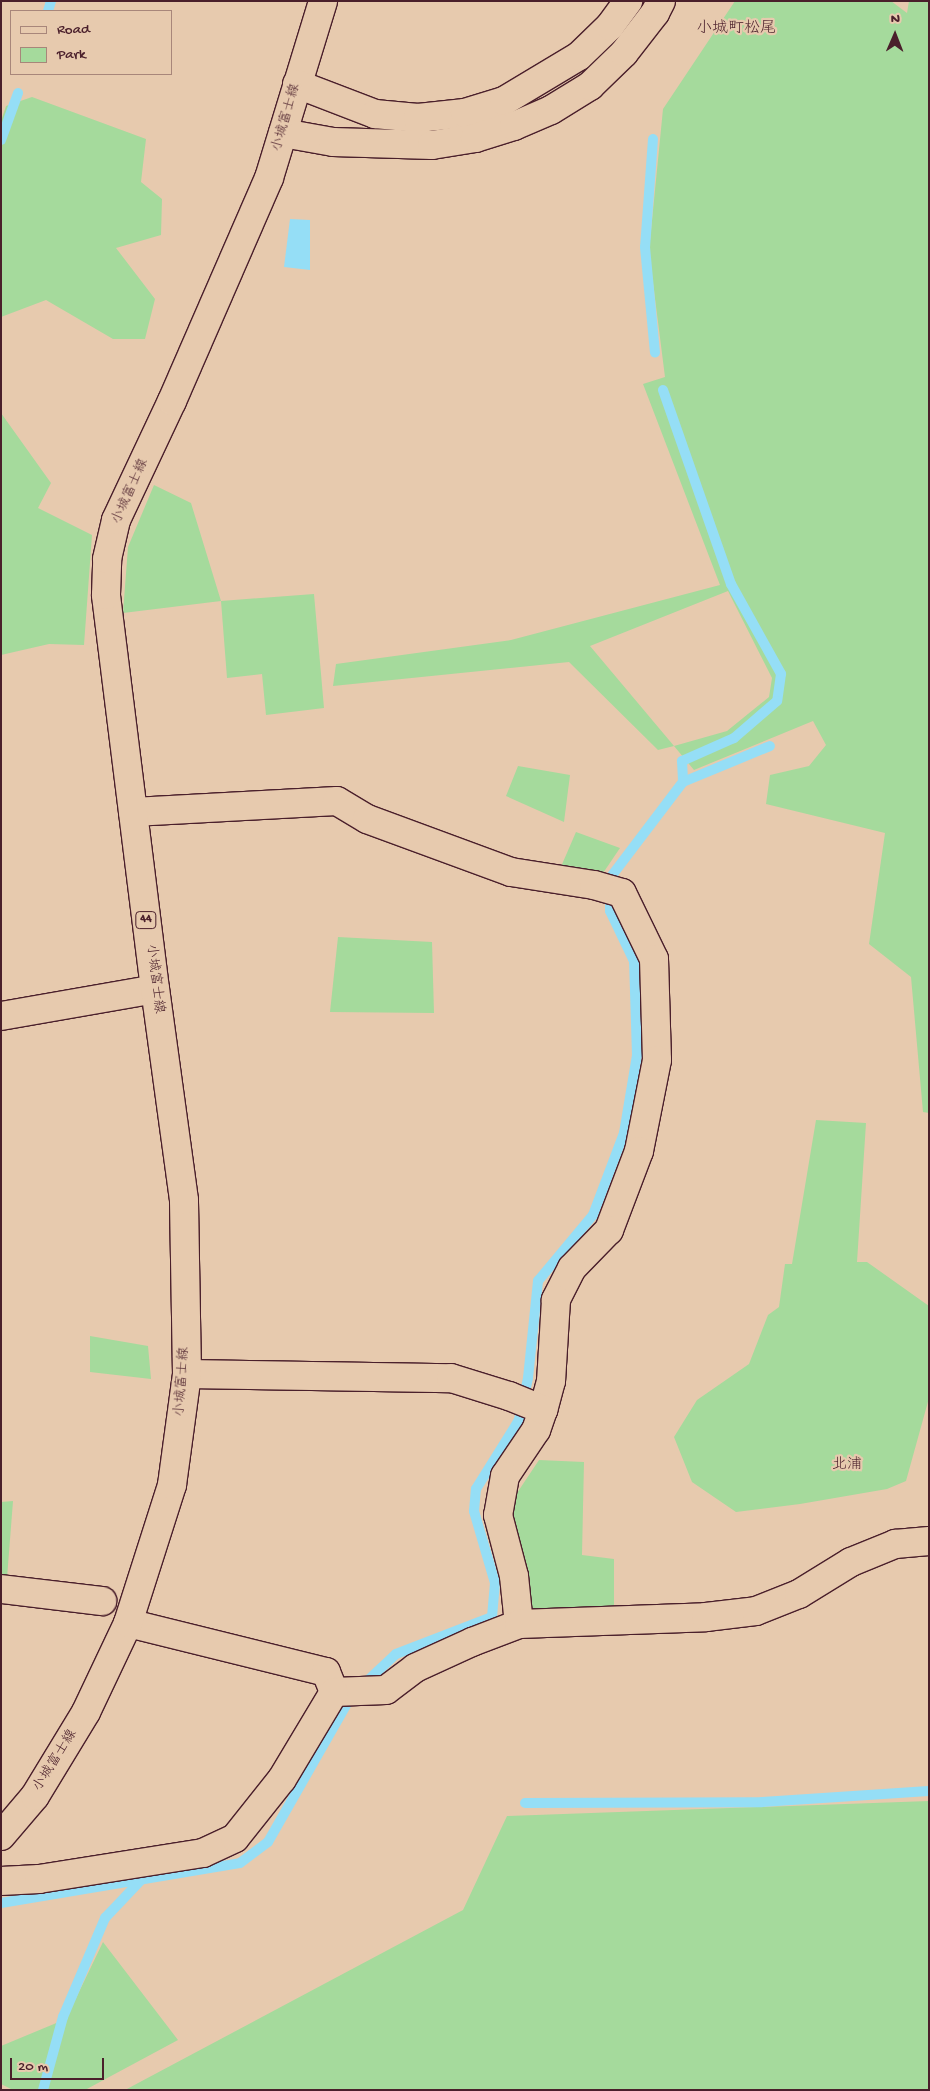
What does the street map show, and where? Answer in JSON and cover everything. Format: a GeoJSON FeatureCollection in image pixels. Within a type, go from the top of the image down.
{"type":"FeatureCollection","features":[{"type":"Feature","properties":{"kind":"main road","name":"小城富士線"},"geometry":{"type":"LineString","coordinates":[[1,1836],[35,1796],[86,1712],[128,1622],[172,1485],[187,1374],[184,1200],[155,989],[106,595],[107,558],[116,520],[176,392],[268,178],[323,1]]}},
{"type":"Feature","properties":{"kind":"main road"},"geometry":{"type":"LineString","coordinates":[[297,84],[375,114],[418,118],[465,113],[504,101],[579,56],[610,26],[628,1]]}},
{"type":"Feature","properties":{"kind":"main road"},"geometry":{"type":"LineString","coordinates":[[283,133],[333,142],[432,146],[475,138],[514,126],[551,110],[590,86],[624,53],[655,13],[661,1]]}},
{"type":"Feature","properties":{"kind":"main road"},"geometry":{"type":"LineString","coordinates":[[133,812],[337,801],[367,820],[512,872],[594,885],[622,893],[654,959],[657,1060],[639,1151],[609,1230],[572,1268],[556,1300],[551,1381],[543,1410],[536,1430],[505,1476],[498,1515],[514,1576],[519,1624]]}},
{"type":"Feature","properties":{"kind":"main road"},"geometry":{"type":"LineString","coordinates":[[1,1016],[155,989]]}},
{"type":"Feature","properties":{"kind":"main road"},"geometry":{"type":"LineString","coordinates":[[187,1374],[451,1378],[509,1396],[543,1410]]}},
{"type":"Feature","properties":{"kind":"main road"},"geometry":{"type":"LineString","coordinates":[[334,1692],[386,1690],[416,1668],[472,1642],[519,1624],[706,1617],[756,1611],[799,1594],[850,1562],[895,1544],[929,1541]]}},
{"type":"Feature","properties":{"kind":"main road"},"geometry":{"type":"LineString","coordinates":[[1,1589],[102,1601]]}},
{"type":"Feature","properties":{"kind":"main road"},"geometry":{"type":"LineString","coordinates":[[128,1622],[326,1672],[334,1692]]}},
{"type":"Feature","properties":{"kind":"main road"},"geometry":{"type":"LineString","coordinates":[[1,1880],[39,1880],[204,1853],[235,1838],[282,1779],[334,1692]]}},
{"type":"Feature","properties":{"kind":"green space"},"geometry":{"type":"Polygon","coordinates":[[[735,1],[891,1],[907,13],[909,1],[929,1],[929,1113],[923,1112],[911,977],[869,944],[885,833],[766,804],[770,775],[809,766],[826,745],[813,721],[694,770],[674,746],[658,750],[569,662],[333,686],[336,664],[511,640],[720,585],[643,384],[665,377],[649,251],[663,109],[735,1]],[[728,591],[590,646],[674,746],[727,731],[769,697],[772,678],[728,591]]]}},
{"type":"Feature","properties":{"kind":"green space"},"geometry":{"type":"Polygon","coordinates":[[[32,97],[146,139],[141,182],[162,199],[161,235],[116,248],[155,299],[145,339],[113,339],[46,300],[1,317],[1,121],[6,106],[32,97]]]}},
{"type":"Feature","properties":{"kind":"green space"},"geometry":{"type":"Polygon","coordinates":[[[1,413],[51,483],[38,508],[92,535],[84,645],[49,644],[1,655],[1,413]]]}},
{"type":"Feature","properties":{"kind":"green space"},"geometry":{"type":"Polygon","coordinates":[[[154,485],[191,503],[221,601],[123,613],[128,547],[154,485]]]}},
{"type":"Feature","properties":{"kind":"green space"},"geometry":{"type":"Polygon","coordinates":[[[314,594],[324,708],[266,715],[262,674],[227,678],[221,601],[314,594]]]}},
{"type":"Feature","properties":{"kind":"green space"},"geometry":{"type":"Polygon","coordinates":[[[518,766],[570,775],[564,822],[506,796],[518,766]]]}},
{"type":"Feature","properties":{"kind":"green space"},"geometry":{"type":"Polygon","coordinates":[[[576,832],[620,848],[599,879],[560,869],[576,832]]]}},
{"type":"Feature","properties":{"kind":"green space"},"geometry":{"type":"Polygon","coordinates":[[[338,937],[432,942],[434,1013],[330,1012],[338,937]]]}},
{"type":"Feature","properties":{"kind":"green space"},"geometry":{"type":"Polygon","coordinates":[[[816,1120],[866,1123],[857,1262],[867,1262],[929,1306],[929,1398],[906,1481],[887,1489],[800,1504],[736,1512],[692,1482],[674,1437],[697,1400],[749,1364],[768,1315],[779,1307],[785,1264],[792,1264],[816,1120]]]}},
{"type":"Feature","properties":{"kind":"green space"},"geometry":{"type":"Polygon","coordinates":[[[90,1336],[148,1346],[151,1379],[90,1372],[90,1336]]]}},
{"type":"Feature","properties":{"kind":"green space"},"geometry":{"type":"Polygon","coordinates":[[[539,1460],[584,1462],[582,1555],[614,1559],[614,1606],[528,1611],[511,1502],[539,1460]]]}},
{"type":"Feature","properties":{"kind":"green space"},"geometry":{"type":"Polygon","coordinates":[[[13,1501],[7,1578],[1,1578],[1,1502],[13,1501]]]}},
{"type":"Feature","properties":{"kind":"green space"},"geometry":{"type":"Polygon","coordinates":[[[929,1801],[929,2090],[125,2090],[463,1910],[507,1816],[929,1801]]]}},
{"type":"Feature","properties":{"kind":"green space"},"geometry":{"type":"Polygon","coordinates":[[[103,1942],[178,2040],[85,2090],[13,2090],[1,2084],[1,2046],[66,2019],[103,1942]]]}},
{"type":"Feature","properties":{"kind":"water"},"geometry":{"type":"Polygon","coordinates":[[[290,219],[310,220],[310,270],[284,267],[290,219]]]}},
{"type":"Feature","properties":{"kind":"waterway"},"geometry":{"type":"LineString","coordinates":[[48,10],[51,1]]}},
{"type":"Feature","properties":{"kind":"waterway"},"geometry":{"type":"LineString","coordinates":[[1,140],[18,93]]}},
{"type":"Feature","properties":{"kind":"waterway"},"geometry":{"type":"LineString","coordinates":[[653,139],[645,247],[655,353]]}},
{"type":"Feature","properties":{"kind":"waterway"},"geometry":{"type":"LineString","coordinates":[[663,390],[731,584],[781,674],[777,701],[734,738],[682,761],[683,782]]}},
{"type":"Feature","properties":{"kind":"waterway"},"geometry":{"type":"LineString","coordinates":[[363,1685],[396,1654],[492,1617],[495,1583],[474,1511],[476,1489],[519,1420],[528,1378],[538,1281],[593,1215],[624,1133],[637,1055],[634,961],[610,911],[610,878],[683,782],[770,746]]}},
{"type":"Feature","properties":{"kind":"waterway"},"geometry":{"type":"LineString","coordinates":[[1,1903],[240,1863],[268,1842],[352,1695]]}},
{"type":"Feature","properties":{"kind":"waterway"},"geometry":{"type":"LineString","coordinates":[[525,1803],[762,1802],[929,1791]]}},
{"type":"Feature","properties":{"kind":"waterway"},"geometry":{"type":"LineString","coordinates":[[43,2090],[63,2017],[105,1918],[142,1879]]}},
{"type":"Feature","properties":{"kind":"district","name":"小城町松尾"},"geometry":{"type":"Point","coordinates":[736,30]}},
{"type":"Feature","properties":{"kind":"district","name":"北浦"},"geometry":{"type":"Point","coordinates":[847,1466]}}]}
